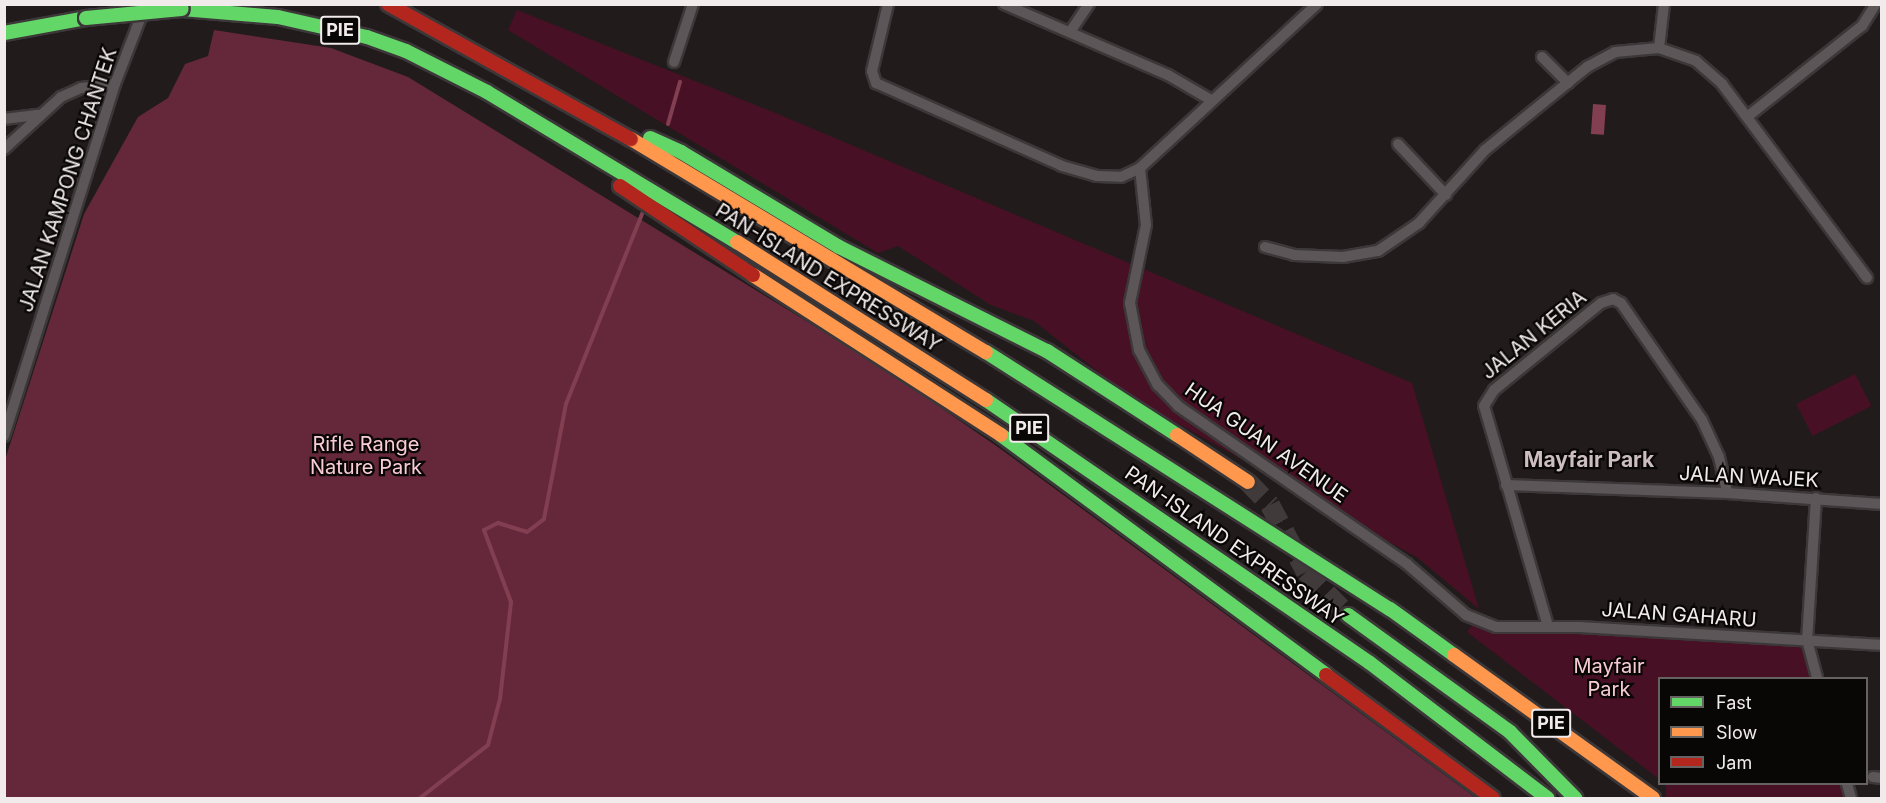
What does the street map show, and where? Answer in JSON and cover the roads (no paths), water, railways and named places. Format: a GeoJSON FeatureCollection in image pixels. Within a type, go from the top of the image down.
{"type":"FeatureCollection","features":[{"type":"Feature","properties":{"kind":"highway","name":"PAN-ISLAND EXPRESSWAY"},"geometry":{"type":"LineString","coordinates":[[388,4],[563,98],[950,329],[1351,584],[1448,649],[1653,798]]}},
{"type":"Feature","properties":{"kind":"highway","name":"PAN-ISLAND EXPRESSWAY"},"geometry":{"type":"LineString","coordinates":[[4,33],[86,18],[182,9],[278,17],[367,37],[406,51],[487,92],[549,132],[804,283],[1034,432],[1370,663],[1547,798]]}},
{"type":"Feature","properties":{"kind":"highway"},"geometry":{"type":"LineString","coordinates":[[563,98],[681,152],[839,247],[1047,351],[1248,482]]}},
{"type":"Feature","properties":{"kind":"highway"},"geometry":{"type":"LineString","coordinates":[[549,132],[652,210],[982,421],[1493,798]]}},
{"type":"Feature","properties":{"kind":"highway"},"geometry":{"type":"LineString","coordinates":[[1348,615],[1510,732],[1575,798]]}},
{"type":"Feature","properties":{"kind":"street","name":"JALAN KAMPONG CHANTEK"},"geometry":{"type":"LineString","coordinates":[[4,436],[115,84],[145,4]]}},
{"type":"Feature","properties":{"kind":"street"},"geometry":{"type":"LineString","coordinates":[[674,62],[693,4]]}},
{"type":"Feature","properties":{"kind":"street"},"geometry":{"type":"LineString","coordinates":[[888,4],[872,71],[872,78],[881,86],[1074,171],[1121,177],[1140,168],[1317,4]]}},
{"type":"Feature","properties":{"kind":"street"},"geometry":{"type":"LineString","coordinates":[[1004,4],[1180,81],[1211,100]]}},
{"type":"Feature","properties":{"kind":"street"},"geometry":{"type":"LineString","coordinates":[[1070,32],[1089,4]]}},
{"type":"Feature","properties":{"kind":"street"},"geometry":{"type":"LineString","coordinates":[[1659,48],[1664,4]]}},
{"type":"Feature","properties":{"kind":"street"},"geometry":{"type":"LineString","coordinates":[[1747,117],[1862,26],[1875,8]]}},
{"type":"Feature","properties":{"kind":"street"},"geometry":{"type":"LineString","coordinates":[[1875,8],[1881,23]]}},
{"type":"Feature","properties":{"kind":"street"},"geometry":{"type":"LineString","coordinates":[[1265,248],[1294,255],[1334,256],[1378,251],[1401,238],[1446,195],[1485,150],[1599,59],[1615,52],[1659,48],[1696,61],[1722,84],[1867,278]]}},
{"type":"Feature","properties":{"kind":"street"},"geometry":{"type":"LineString","coordinates":[[1542,57],[1568,83]]}},
{"type":"Feature","properties":{"kind":"street"},"geometry":{"type":"LineString","coordinates":[[4,149],[39,115],[72,92],[115,84]]}},
{"type":"Feature","properties":{"kind":"street"},"geometry":{"type":"LineString","coordinates":[[4,119],[39,115]]}},
{"type":"Feature","properties":{"kind":"street"},"geometry":{"type":"LineString","coordinates":[[1398,144],[1446,195]]}},
{"type":"Feature","properties":{"kind":"street","name":"HUA GUAN AVENUE"},"geometry":{"type":"LineString","coordinates":[[1140,168],[1146,225],[1130,303],[1139,350],[1158,386],[1178,406],[1407,564],[1466,615],[1496,627],[1548,626]]}},
{"type":"Feature","properties":{"kind":"street","name":"JALAN KERIA"},"geometry":{"type":"LineString","coordinates":[[1548,626],[1484,411],[1485,401],[1596,307],[1613,299],[1627,310],[1702,420],[1719,457],[1727,493]]}},
{"type":"Feature","properties":{"kind":"street","name":"JALAN WAJEK"},"geometry":{"type":"LineString","coordinates":[[1506,485],[1727,493],[1881,504]]}},
{"type":"Feature","properties":{"kind":"street"},"geometry":{"type":"LineString","coordinates":[[1816,498],[1807,640],[1816,677]]}},
{"type":"Feature","properties":{"kind":"street","name":"JALAN GAHARU"},"geometry":{"type":"LineString","coordinates":[[1548,626],[1881,645]]}},
{"type":"Feature","properties":{"kind":"waterway"},"geometry":{"type":"LineString","coordinates":[[668,124],[680,82]]}},
{"type":"Feature","properties":{"kind":"waterway"},"geometry":{"type":"LineString","coordinates":[[420,798],[488,745],[500,699],[511,602],[484,530],[498,523],[527,532],[544,519],[566,404],[642,214]]}},
{"type":"Feature","properties":{"kind":"tunnel"},"geometry":{"type":"LineString","coordinates":[[1248,482],[1270,505],[1306,572],[1348,615]]}},
{"type":"Feature","properties":{"kind":"district","name":"Mayfair Park"},"geometry":{"type":"Point","coordinates":[1589,460]}},
{"type":"Feature","properties":{"kind":"park label","name":"Rifle Range Nature Park"},"geometry":{"type":"Point","coordinates":[366,456]}}]}
